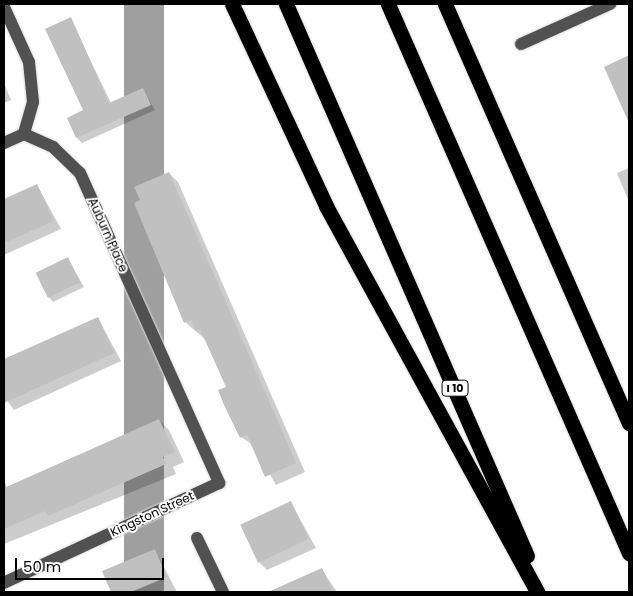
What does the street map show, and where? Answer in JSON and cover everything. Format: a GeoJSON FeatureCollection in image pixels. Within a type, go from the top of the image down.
{"type":"FeatureCollection","features":[{"type":"Feature","properties":{"kind":"highway"},"geometry":{"type":"LineString","coordinates":[[232,4],[326,206],[537,592]]}},
{"type":"Feature","properties":{"kind":"highway","name":"I 10"},"geometry":{"type":"LineString","coordinates":[[286,4],[367,184],[543,592]]}},
{"type":"Feature","properties":{"kind":"highway"},"geometry":{"type":"LineString","coordinates":[[388,4],[453,147],[629,553]]}},
{"type":"Feature","properties":{"kind":"highway"},"geometry":{"type":"LineString","coordinates":[[445,4],[629,423]]}},
{"type":"Feature","properties":{"kind":"street"},"geometry":{"type":"LineString","coordinates":[[521,44],[610,4]]}},
{"type":"Feature","properties":{"kind":"street"},"geometry":{"type":"LineString","coordinates":[[4,6],[29,62],[33,102],[24,134],[4,143]]}},
{"type":"Feature","properties":{"kind":"street","name":"Auburn Place"},"geometry":{"type":"LineString","coordinates":[[24,134],[54,147],[80,173],[219,483]]}},
{"type":"Feature","properties":{"kind":"street","name":"Kingston Street"},"geometry":{"type":"LineString","coordinates":[[4,583],[219,483]]}},
{"type":"Feature","properties":{"kind":"street"},"geometry":{"type":"LineString","coordinates":[[198,538],[223,592]]}},
{"type":"Feature","properties":{"kind":"shaded area"},"geometry":{"type":"Polygon","coordinates":[[[124,4],[164,4],[164,592],[124,592],[124,4]]]}},
{"type":"Feature","properties":{"kind":"building"},"geometry":{"type":"Polygon","coordinates":[[[71,17],[109,103],[143,88],[151,105],[76,138],[67,118],[83,110],[45,29],[71,17]]]}},
{"type":"Feature","properties":{"kind":"building"},"geometry":{"type":"Polygon","coordinates":[[[629,55],[629,123],[604,67],[629,55]]]}},
{"type":"Feature","properties":{"kind":"building"},"geometry":{"type":"Polygon","coordinates":[[[169,172],[296,463],[265,477],[247,435],[240,438],[224,405],[218,390],[226,387],[200,329],[196,331],[191,320],[184,323],[134,203],[140,200],[134,187],[169,172]]]}},
{"type":"Feature","properties":{"kind":"building"},"geometry":{"type":"Polygon","coordinates":[[[37,184],[54,221],[4,243],[4,199],[37,184]]]}},
{"type":"Feature","properties":{"kind":"building"},"geometry":{"type":"Polygon","coordinates":[[[68,257],[80,282],[48,298],[36,273],[68,257]]]}},
{"type":"Feature","properties":{"kind":"building"},"geometry":{"type":"Polygon","coordinates":[[[98,317],[114,353],[4,403],[4,359],[98,317]]]}},
{"type":"Feature","properties":{"kind":"building"},"geometry":{"type":"Polygon","coordinates":[[[159,419],[175,452],[163,457],[166,464],[48,516],[45,511],[4,529],[4,488],[159,419]]]}},
{"type":"Feature","properties":{"kind":"building"},"geometry":{"type":"Polygon","coordinates":[[[291,501],[309,539],[258,563],[240,525],[291,501]]]}},
{"type":"Feature","properties":{"kind":"building"},"geometry":{"type":"Polygon","coordinates":[[[155,549],[167,577],[131,592],[111,592],[102,571],[155,549]]]}},
{"type":"Feature","properties":{"kind":"building"},"geometry":{"type":"Polygon","coordinates":[[[322,568],[333,592],[268,592],[322,568]]]}}]}
